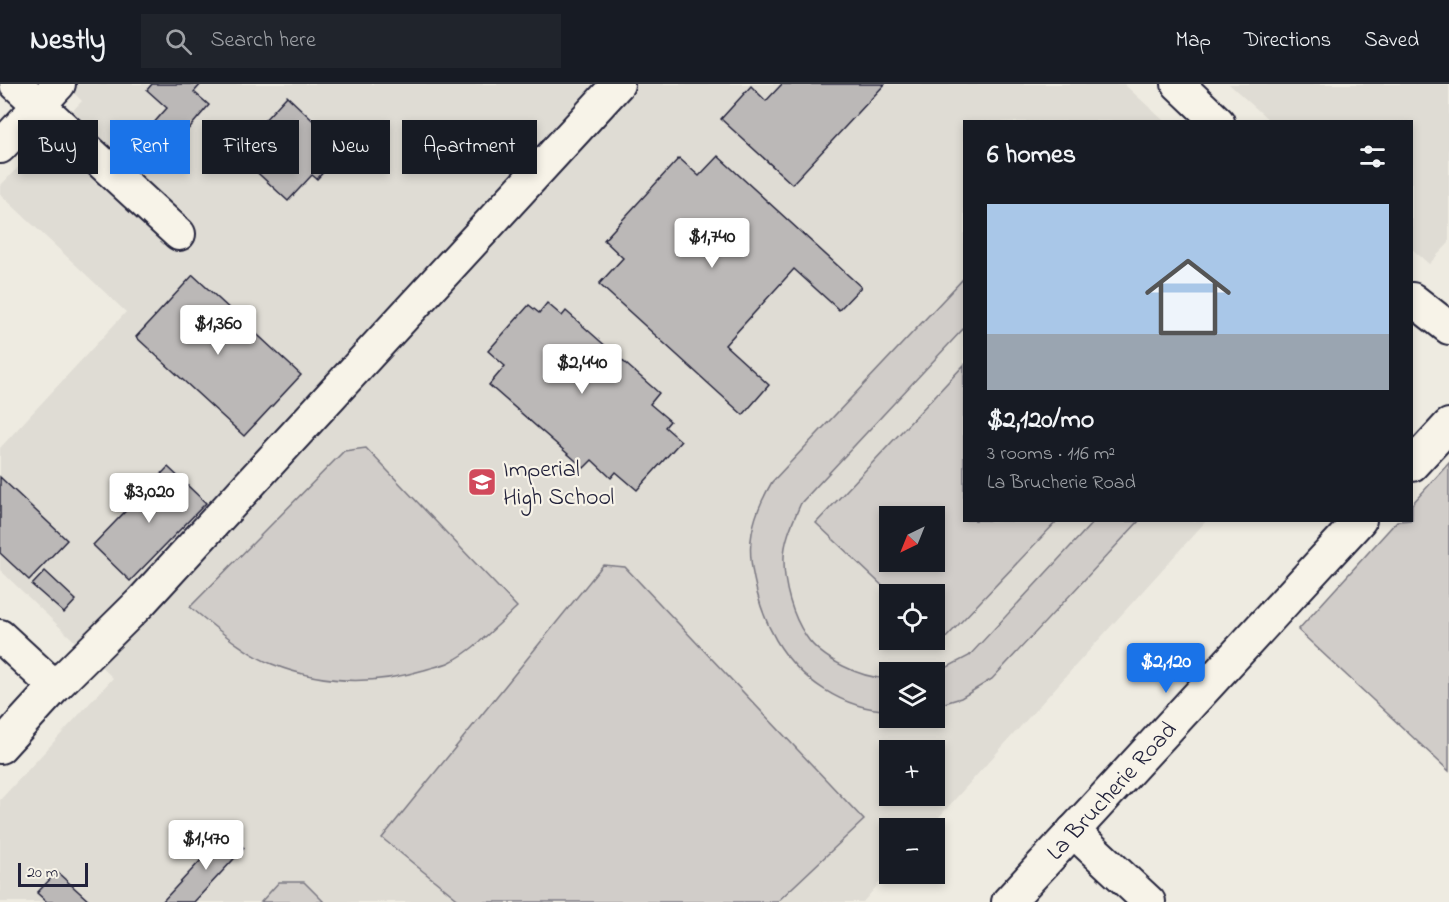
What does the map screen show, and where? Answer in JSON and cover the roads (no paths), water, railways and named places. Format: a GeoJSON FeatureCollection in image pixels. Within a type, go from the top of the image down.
{"type":"FeatureCollection","features":[{"type":"Feature","properties":{"kind":"street"},"geometry":{"type":"LineString","coordinates":[[16,84],[49,95],[179,234]]}},
{"type":"Feature","properties":{"kind":"street"},"geometry":{"type":"LineString","coordinates":[[0,747],[55,687],[141,602],[618,84]]}},
{"type":"Feature","properties":{"kind":"street"},"geometry":{"type":"LineString","coordinates":[[1178,84],[1216,120]]}},
{"type":"Feature","properties":{"kind":"street"},"geometry":{"type":"LineString","coordinates":[[0,147],[49,95]]}},
{"type":"Feature","properties":{"kind":"street"},"geometry":{"type":"LineString","coordinates":[[1413,300],[1449,328]]}},
{"type":"Feature","properties":{"kind":"street"},"geometry":{"type":"LineString","coordinates":[[1413,464],[1449,425]]}},
{"type":"Feature","properties":{"kind":"street","name":"La Brucherie Road"},"geometry":{"type":"LineString","coordinates":[[1008,902],[1358,522]]}},
{"type":"Feature","properties":{"kind":"street"},"geometry":{"type":"LineString","coordinates":[[0,636],[55,687]]}},
{"type":"Feature","properties":{"kind":"street"},"geometry":{"type":"LineString","coordinates":[[1073,831],[1149,902]]}},
{"type":"Feature","properties":{"kind":"place","name":"Imperial High School"},"geometry":{"type":"Point","coordinates":[482,482]}}]}
